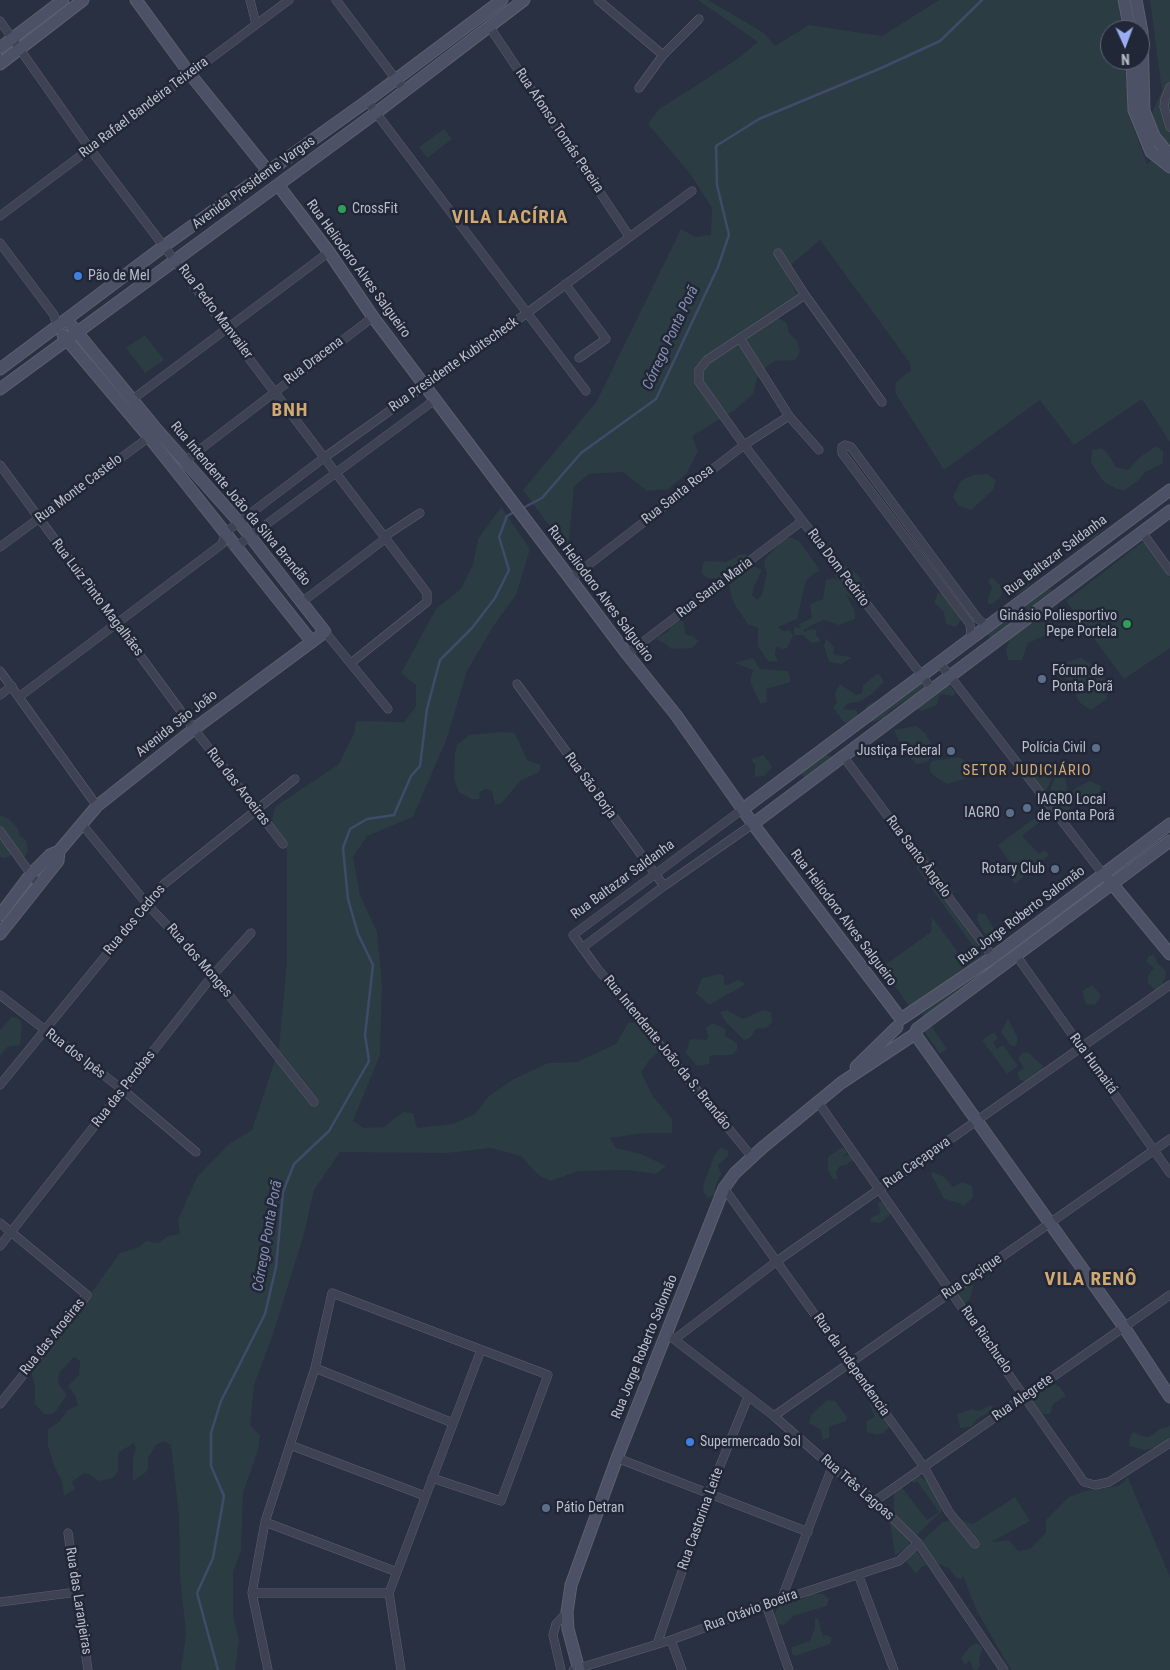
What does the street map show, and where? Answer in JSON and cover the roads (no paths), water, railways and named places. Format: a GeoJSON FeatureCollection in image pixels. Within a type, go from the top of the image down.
{"type":"FeatureCollection","features":[{"type":"Feature","properties":{"kind":"main road"},"geometry":{"type":"LineString","coordinates":[[0,48],[63,0]]}},
{"type":"Feature","properties":{"kind":"main road"},"geometry":{"type":"LineString","coordinates":[[0,64],[84,0]]}},
{"type":"Feature","properties":{"kind":"main road"},"geometry":{"type":"LineString","coordinates":[[136,0],[190,74],[268,171]]}},
{"type":"Feature","properties":{"kind":"main road","name":"Avenida Presidente Vargas"},"geometry":{"type":"LineString","coordinates":[[0,388],[377,112],[524,0]]}},
{"type":"Feature","properties":{"kind":"main road"},"geometry":{"type":"LineString","coordinates":[[1124,0],[1128,20]]}},
{"type":"Feature","properties":{"kind":"main road"},"geometry":{"type":"LineString","coordinates":[[1136,0],[1142,32],[1144,111],[1154,136],[1170,156]]}},
{"type":"Feature","properties":{"kind":"main road","name":"Avenida Presidente Vargas"},"geometry":{"type":"LineString","coordinates":[[0,369],[164,246],[368,101],[497,1]]}},
{"type":"Feature","properties":{"kind":"main road"},"geometry":{"type":"LineString","coordinates":[[1132,70],[1133,102],[1136,116],[1151,152],[1170,167]]}},
{"type":"Feature","properties":{"kind":"main road","name":"Rua Heliodoro Alves Salgueiro"},"geometry":{"type":"LineString","coordinates":[[268,171],[266,181],[271,186],[278,185],[329,252],[373,317],[627,654],[676,715],[753,824],[901,1021]]}},
{"type":"Feature","properties":{"kind":"main road","name":"Rua Intendente João da Silva Brandão"},"geometry":{"type":"LineString","coordinates":[[67,320],[133,399],[153,434],[185,461],[239,522],[325,632]]}},
{"type":"Feature","properties":{"kind":"main road","name":"Rua Intendente João da Silva Brandão"},"geometry":{"type":"LineString","coordinates":[[57,327],[153,434],[226,532],[312,642]]}},
{"type":"Feature","properties":{"kind":"main road","name":"Rua Baltazar Saldanha"},"geometry":{"type":"LineString","coordinates":[[743,809],[1170,490]]}},
{"type":"Feature","properties":{"kind":"main road"},"geometry":{"type":"LineString","coordinates":[[753,824],[1170,511]]}},
{"type":"Feature","properties":{"kind":"main road"},"geometry":{"type":"LineString","coordinates":[[1088,551],[1097,567]]}},
{"type":"Feature","properties":{"kind":"main road","name":"Avenida São João"},"geometry":{"type":"LineString","coordinates":[[0,914],[31,874],[50,855],[59,851],[97,806],[194,729],[325,632]]}},
{"type":"Feature","properties":{"kind":"main road","name":"Rua Jorge Roberto Salomão"},"geometry":{"type":"LineString","coordinates":[[841,1083],[901,1021],[993,957],[1170,824]]}},
{"type":"Feature","properties":{"kind":"main road","name":"Rua Jorge Roberto Salomão"},"geometry":{"type":"LineString","coordinates":[[577,1670],[571,1645],[567,1612],[571,1585],[617,1458],[671,1337],[724,1188],[752,1157],[841,1083],[913,1033],[1170,841]]}},
{"type":"Feature","properties":{"kind":"main road","name":"Avenida São João"},"geometry":{"type":"LineString","coordinates":[[0,934],[58,861],[59,851]]}},
{"type":"Feature","properties":{"kind":"main road"},"geometry":{"type":"LineString","coordinates":[[1103,874],[1114,884],[1170,954]]}},
{"type":"Feature","properties":{"kind":"main road"},"geometry":{"type":"LineString","coordinates":[[901,1021],[916,1022],[913,1033],[901,1034],[901,1021]]}},
{"type":"Feature","properties":{"kind":"main road"},"geometry":{"type":"LineString","coordinates":[[913,1033],[1124,1327],[1170,1397]]}},
{"type":"Feature","properties":{"kind":"street"},"geometry":{"type":"LineString","coordinates":[[250,0],[256,24]]}},
{"type":"Feature","properties":{"kind":"street","name":"Rua Rafael Bandeira Teixeira"},"geometry":{"type":"LineString","coordinates":[[0,216],[289,0]]}},
{"type":"Feature","properties":{"kind":"street"},"geometry":{"type":"LineString","coordinates":[[336,0],[394,80],[404,90]]}},
{"type":"Feature","properties":{"kind":"street"},"geometry":{"type":"LineString","coordinates":[[598,0],[663,55]]}},
{"type":"Feature","properties":{"kind":"street"},"geometry":{"type":"LineString","coordinates":[[497,1],[504,14]]}},
{"type":"Feature","properties":{"kind":"street"},"geometry":{"type":"LineString","coordinates":[[639,88],[663,55],[698,18]]}},
{"type":"Feature","properties":{"kind":"street","name":"Rua Pedro Manvailer"},"geometry":{"type":"LineString","coordinates":[[0,21],[90,149],[326,457],[427,593],[427,602],[351,663]]}},
{"type":"Feature","properties":{"kind":"street","name":"Rua Afonso Tomás Pereira"},"geometry":{"type":"LineString","coordinates":[[489,26],[630,236]]}},
{"type":"Feature","properties":{"kind":"street"},"geometry":{"type":"LineString","coordinates":[[1170,87],[1164,107],[1170,127]]}},
{"type":"Feature","properties":{"kind":"street"},"geometry":{"type":"LineString","coordinates":[[368,101],[586,392]]}},
{"type":"Feature","properties":{"kind":"street","name":"Rua Presidente Kubitscheck"},"geometry":{"type":"LineString","coordinates":[[226,532],[425,384],[527,313],[692,191]]}},
{"type":"Feature","properties":{"kind":"street"},"geometry":{"type":"LineString","coordinates":[[0,243],[54,315],[57,327]]}},
{"type":"Feature","properties":{"kind":"street"},"geometry":{"type":"LineString","coordinates":[[133,399],[329,252]]}},
{"type":"Feature","properties":{"kind":"street"},"geometry":{"type":"LineString","coordinates":[[778,253],[805,295],[882,402]]}},
{"type":"Feature","properties":{"kind":"street"},"geometry":{"type":"LineString","coordinates":[[565,284],[606,339],[579,358]]}},
{"type":"Feature","properties":{"kind":"street"},"geometry":{"type":"LineString","coordinates":[[805,295],[740,340],[789,416],[819,450]]}},
{"type":"Feature","properties":{"kind":"street"},"geometry":{"type":"LineString","coordinates":[[54,315],[67,320]]}},
{"type":"Feature","properties":{"kind":"street","name":"Rua Dracena"},"geometry":{"type":"LineString","coordinates":[[185,461],[373,317]]}},
{"type":"Feature","properties":{"kind":"street","name":"Rua Dom Pedrito"},"geometry":{"type":"LineString","coordinates":[[740,340],[707,360],[699,370],[698,382],[744,445],[933,690]]}},
{"type":"Feature","properties":{"kind":"street","name":"Rua Presidente Kubitscheck"},"geometry":{"type":"LineString","coordinates":[[237,546],[336,471],[436,400]]}},
{"type":"Feature","properties":{"kind":"street","name":"Rua Santa Rosa"},"geometry":{"type":"LineString","coordinates":[[570,579],[744,445],[789,416]]}},
{"type":"Feature","properties":{"kind":"street","name":"Rua Monte Castelo"},"geometry":{"type":"LineString","coordinates":[[0,547],[153,434]]}},
{"type":"Feature","properties":{"kind":"street"},"geometry":{"type":"LineString","coordinates":[[971,638],[970,624],[842,453],[842,447],[846,445],[851,447],[978,619],[987,626]]}},
{"type":"Feature","properties":{"kind":"street","name":"Rua Luiz Pinto Magalhães"},"geometry":{"type":"LineString","coordinates":[[0,465],[38,520],[194,729]]}},
{"type":"Feature","properties":{"kind":"street"},"geometry":{"type":"LineString","coordinates":[[302,602],[420,513]]}},
{"type":"Feature","properties":{"kind":"street","name":"Rua Santa Maria"},"geometry":{"type":"LineString","coordinates":[[627,654],[802,521]]}},
{"type":"Feature","properties":{"kind":"street"},"geometry":{"type":"LineString","coordinates":[[902,532],[910,526]]}},
{"type":"Feature","properties":{"kind":"street"},"geometry":{"type":"LineString","coordinates":[[19,697],[222,544],[226,532]]}},
{"type":"Feature","properties":{"kind":"street"},"geometry":{"type":"LineString","coordinates":[[1142,532],[1170,571]]}},
{"type":"Feature","properties":{"kind":"street"},"geometry":{"type":"LineString","coordinates":[[222,544],[237,546]]}},
{"type":"Feature","properties":{"kind":"street","name":"Rua Intendente João da Silva Brandão"},"geometry":{"type":"LineString","coordinates":[[325,632],[388,709]]}},
{"type":"Feature","properties":{"kind":"street"},"geometry":{"type":"LineString","coordinates":[[939,662],[1103,874]]}},
{"type":"Feature","properties":{"kind":"street"},"geometry":{"type":"LineString","coordinates":[[0,671],[97,806]]}},
{"type":"Feature","properties":{"kind":"street","name":"Rua São Borja"},"geometry":{"type":"LineString","coordinates":[[517,684],[664,886]]}},
{"type":"Feature","properties":{"kind":"street"},"geometry":{"type":"LineString","coordinates":[[0,695],[12,686]]}},
{"type":"Feature","properties":{"kind":"street","name":"Rua das Aroeiras"},"geometry":{"type":"LineString","coordinates":[[194,729],[282,844]]}},
{"type":"Feature","properties":{"kind":"street","name":"Rua Santo Ângelo"},"geometry":{"type":"LineString","coordinates":[[843,756],[993,957]]}},
{"type":"Feature","properties":{"kind":"street","name":"Rua dos Cedros"},"geometry":{"type":"LineString","coordinates":[[0,1085],[164,884],[294,779]]}},
{"type":"Feature","properties":{"kind":"street","name":"Rua Baltazar Saldanha"},"geometry":{"type":"LineString","coordinates":[[582,948],[573,936],[743,809]]}},
{"type":"Feature","properties":{"kind":"street","name":"Rua dos Monges"},"geometry":{"type":"LineString","coordinates":[[81,823],[147,904],[213,975],[314,1102]]}},
{"type":"Feature","properties":{"kind":"street"},"geometry":{"type":"LineString","coordinates":[[582,948],[664,886],[753,824]]}},
{"type":"Feature","properties":{"kind":"street"},"geometry":{"type":"LineString","coordinates":[[0,832],[38,884]]}},
{"type":"Feature","properties":{"kind":"street","name":"Rua das Perobas"},"geometry":{"type":"LineString","coordinates":[[0,1246],[213,975],[251,933]]}},
{"type":"Feature","properties":{"kind":"street","name":"Rua Intendente João da S. Brandão"},"geometry":{"type":"LineString","coordinates":[[582,948],[752,1157]]}},
{"type":"Feature","properties":{"kind":"street","name":"Rua Humaitá"},"geometry":{"type":"LineString","coordinates":[[1016,955],[1170,1173]]}},
{"type":"Feature","properties":{"kind":"street","name":"Rua Caçapava"},"geometry":{"type":"LineString","coordinates":[[671,1337],[1170,985]]}},
{"type":"Feature","properties":{"kind":"street","name":"Rua dos Ipês"},"geometry":{"type":"LineString","coordinates":[[0,995],[123,1090],[196,1152]]}},
{"type":"Feature","properties":{"kind":"street","name":"Rua Riachuelo"},"geometry":{"type":"LineString","coordinates":[[818,1102],[952,1290],[1084,1482],[1095,1485],[1109,1482],[1170,1443]]}},
{"type":"Feature","properties":{"kind":"street","name":"Rua Caçique"},"geometry":{"type":"LineString","coordinates":[[774,1416],[1170,1139]]}},
{"type":"Feature","properties":{"kind":"street","name":"Rua da Independencia"},"geometry":{"type":"LineString","coordinates":[[724,1188],[924,1467],[949,1512],[975,1544]]}},
{"type":"Feature","properties":{"kind":"street"},"geometry":{"type":"LineString","coordinates":[[0,1223],[11,1232]]}},
{"type":"Feature","properties":{"kind":"street","name":"Rua das Aroeiras"},"geometry":{"type":"LineString","coordinates":[[0,1404],[87,1294],[11,1232]]}},
{"type":"Feature","properties":{"kind":"street"},"geometry":{"type":"LineString","coordinates":[[268,1670],[252,1592],[265,1522],[315,1368],[332,1293],[548,1375],[501,1501],[432,1478]]}},
{"type":"Feature","properties":{"kind":"street","name":"Rua Alegrete"},"geometry":{"type":"LineString","coordinates":[[875,1501],[1170,1295]]}},
{"type":"Feature","properties":{"kind":"street","name":"Rua Três Lagoas"},"geometry":{"type":"LineString","coordinates":[[671,1337],[774,1416],[832,1467],[875,1501],[918,1543],[1004,1670]]}},
{"type":"Feature","properties":{"kind":"street"},"geometry":{"type":"LineString","coordinates":[[401,1670],[389,1593],[481,1350]]}},
{"type":"Feature","properties":{"kind":"street"},"geometry":{"type":"LineString","coordinates":[[315,1368],[453,1423]]}},
{"type":"Feature","properties":{"kind":"street","name":"Rua Castorina Leite"},"geometry":{"type":"LineString","coordinates":[[657,1644],[709,1493],[748,1397]]}},
{"type":"Feature","properties":{"kind":"street"},"geometry":{"type":"LineString","coordinates":[[290,1445],[425,1496]]}},
{"type":"Feature","properties":{"kind":"street"},"geometry":{"type":"LineString","coordinates":[[617,1458],[808,1532]]}},
{"type":"Feature","properties":{"kind":"street"},"geometry":{"type":"LineString","coordinates":[[781,1600],[832,1467]]}},
{"type":"Feature","properties":{"kind":"street"},"geometry":{"type":"LineString","coordinates":[[265,1522],[397,1572]]}},
{"type":"Feature","properties":{"kind":"street","name":"Rua das Laranjeiras"},"geometry":{"type":"LineString","coordinates":[[68,1532],[88,1670]]}},
{"type":"Feature","properties":{"kind":"street","name":"Rua Otávio Boeira"},"geometry":{"type":"LineString","coordinates":[[577,1670],[899,1561],[918,1543]]}},
{"type":"Feature","properties":{"kind":"street"},"geometry":{"type":"LineString","coordinates":[[858,1574],[894,1670]]}},
{"type":"Feature","properties":{"kind":"street"},"geometry":{"type":"LineString","coordinates":[[0,1602],[77,1592]]}},
{"type":"Feature","properties":{"kind":"street"},"geometry":{"type":"LineString","coordinates":[[252,1592],[389,1593]]}},
{"type":"Feature","properties":{"kind":"street"},"geometry":{"type":"LineString","coordinates":[[766,1605],[790,1670]]}},
{"type":"Feature","properties":{"kind":"street"},"geometry":{"type":"LineString","coordinates":[[561,1670],[553,1635],[556,1624],[567,1612]]}},
{"type":"Feature","properties":{"kind":"street"},"geometry":{"type":"LineString","coordinates":[[670,1640],[682,1670]]}},
{"type":"Feature","properties":{"kind":"waterway","name":"Córrego Ponta Porã"},"geometry":{"type":"LineString","coordinates":[[521,509],[542,498],[581,453],[656,399],[718,267],[729,235],[717,185],[716,146],[759,119],[879,69],[940,41],[982,0]]}},
{"type":"Feature","properties":{"kind":"waterway","name":"Córrego Ponta Porã"},"geometry":{"type":"LineString","coordinates":[[218,1670],[197,1593],[213,1558],[224,1496],[211,1466],[211,1433],[221,1401],[265,1314],[276,1267],[283,1192],[294,1164],[329,1131],[369,1061],[365,1035],[373,965],[358,934],[348,899],[343,848],[350,829],[367,819],[394,815],[411,776],[420,766],[427,709],[440,660],[472,628],[495,598],[509,570],[499,537],[507,516],[516,511]]}},
{"type":"Feature","properties":{"kind":"place","name":"CrossFit"},"geometry":{"type":"Point","coordinates":[342,209]}},
{"type":"Feature","properties":{"kind":"place","name":"Pão de Mel"},"geometry":{"type":"Point","coordinates":[78,276]}},
{"type":"Feature","properties":{"kind":"place","name":"Ginásio Poliesportivo Pepe Portela"},"geometry":{"type":"Point","coordinates":[1127,624]}},
{"type":"Feature","properties":{"kind":"place","name":"Fórum de Ponta Porã"},"geometry":{"type":"Point","coordinates":[1042,679]}},
{"type":"Feature","properties":{"kind":"place","name":"Polícia Civil"},"geometry":{"type":"Point","coordinates":[1096,748]}},
{"type":"Feature","properties":{"kind":"place","name":"Justiça Federal"},"geometry":{"type":"Point","coordinates":[951,751]}},
{"type":"Feature","properties":{"kind":"place","name":"IAGRO Local de Ponta Porã"},"geometry":{"type":"Point","coordinates":[1027,808]}},
{"type":"Feature","properties":{"kind":"place","name":"IAGRO"},"geometry":{"type":"Point","coordinates":[1010,813]}},
{"type":"Feature","properties":{"kind":"place","name":"Rotary Club"},"geometry":{"type":"Point","coordinates":[1055,869]}},
{"type":"Feature","properties":{"kind":"place","name":"Supermercado Sol"},"geometry":{"type":"Point","coordinates":[690,1442]}},
{"type":"Feature","properties":{"kind":"place","name":"Pátio Detran"},"geometry":{"type":"Point","coordinates":[546,1508]}},
{"type":"Feature","properties":{"kind":"district","name":"VILA LACÍRIA"},"geometry":{"type":"Point","coordinates":[510,218]}},
{"type":"Feature","properties":{"kind":"district","name":"BNH"},"geometry":{"type":"Point","coordinates":[290,411]}},
{"type":"Feature","properties":{"kind":"district","name":"SETOR JUDICIÁRIO"},"geometry":{"type":"Point","coordinates":[1027,771]}},
{"type":"Feature","properties":{"kind":"district","name":"VILA RENÔ"},"geometry":{"type":"Point","coordinates":[1091,1280]}}]}
